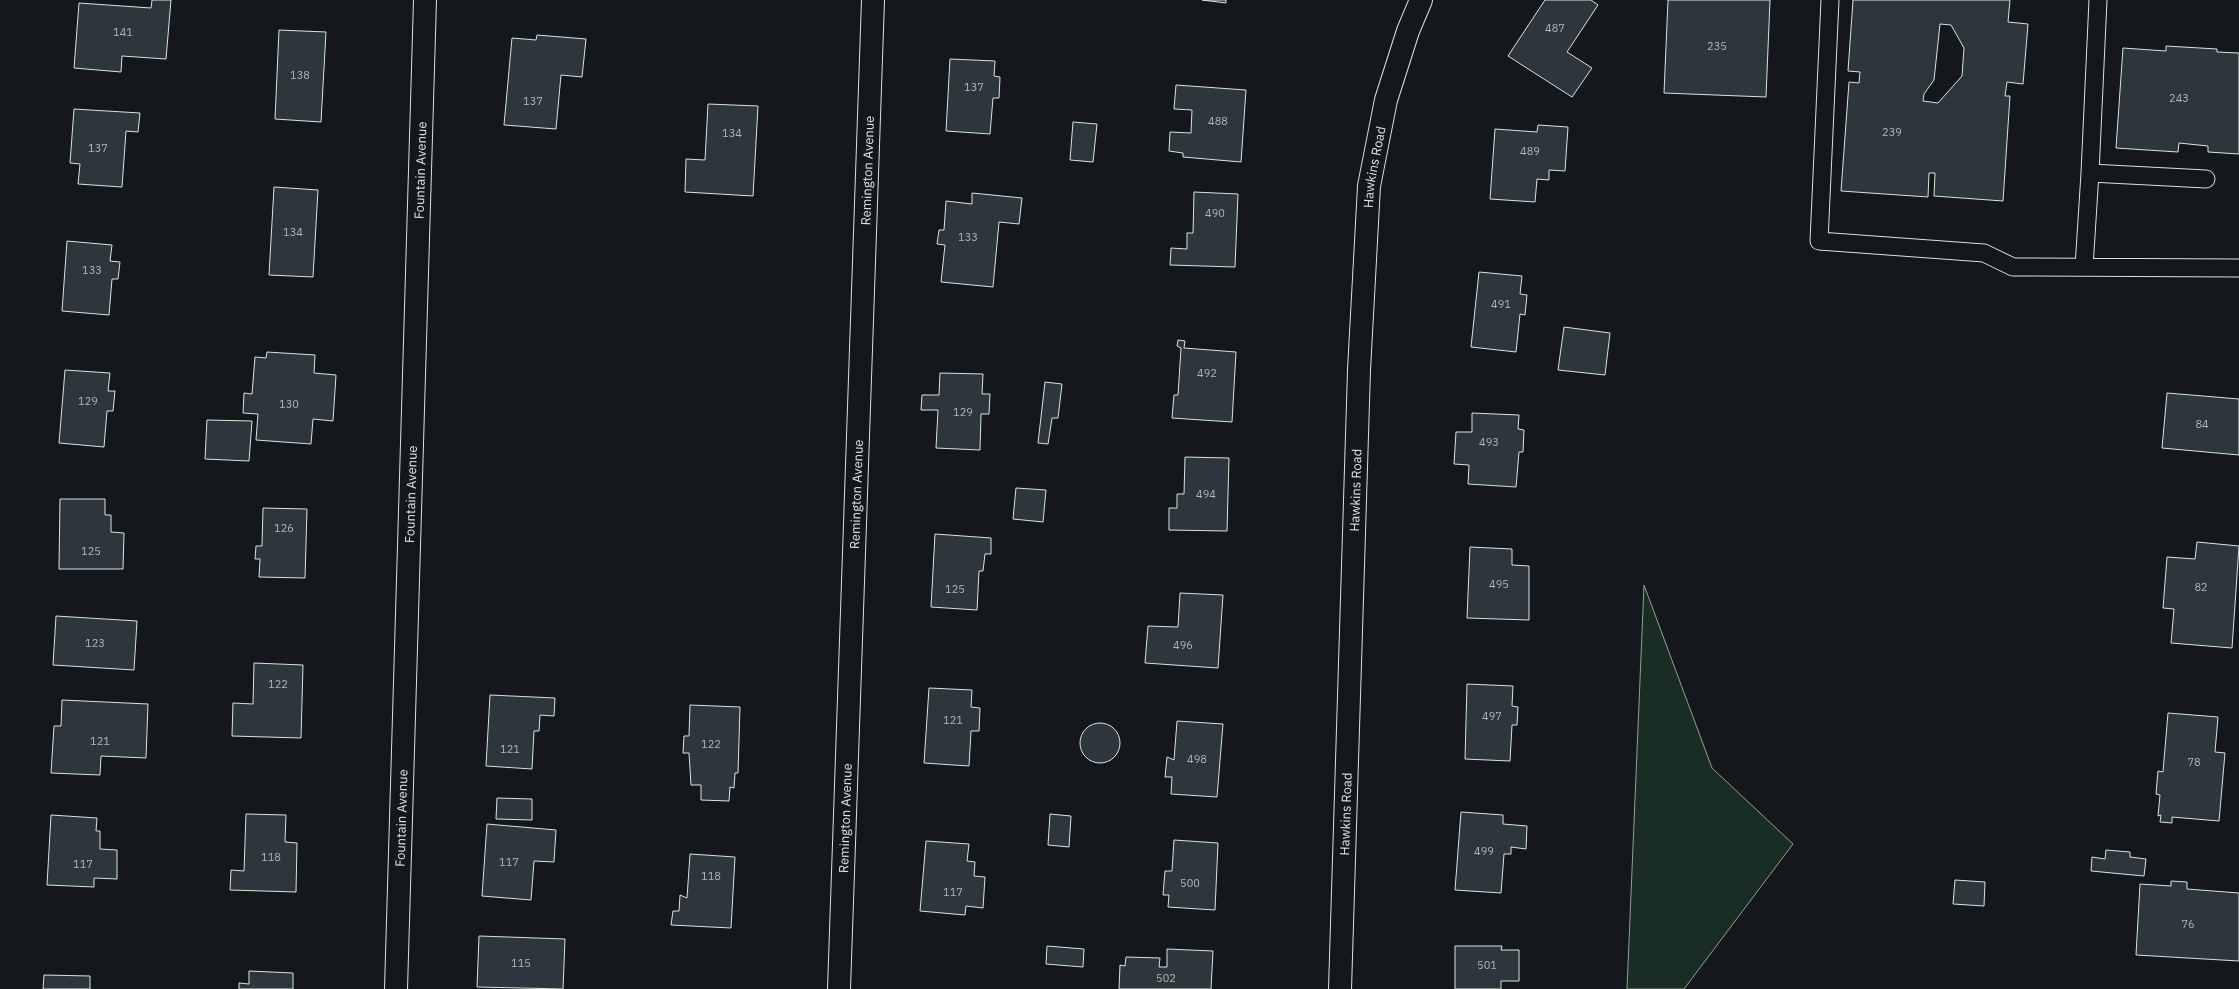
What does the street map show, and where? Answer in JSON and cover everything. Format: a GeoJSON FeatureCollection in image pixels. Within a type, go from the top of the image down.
{"type":"FeatureCollection","features":[{"type":"Feature","properties":{"kind":"street","name":"Fountain Avenue"},"geometry":{"type":"LineString","coordinates":[[396,989],[425,0]]}},
{"type":"Feature","properties":{"kind":"street","name":"Remington Avenue"},"geometry":{"type":"LineString","coordinates":[[839,989],[873,0]]}},
{"type":"Feature","properties":{"kind":"street","name":"Hawkins Road"},"geometry":{"type":"LineString","coordinates":[[1340,989],[1359,378],[1369,186],[1386,100],[1408,31],[1421,0]]}},
{"type":"Feature","properties":{"kind":"lane"},"geometry":{"type":"LineString","coordinates":[[1830,0],[1819,241],[1984,253],[2013,267],[2239,268]]}},
{"type":"Feature","properties":{"kind":"lane"},"geometry":{"type":"LineString","coordinates":[[2084,267],[2098,0]]}},
{"type":"Feature","properties":{"kind":"lane"},"geometry":{"type":"LineString","coordinates":[[2090,173],[2206,179]]}},
{"type":"Feature","properties":{"kind":"green space"},"geometry":{"type":"Polygon","coordinates":[[[1644,585],[1712,768],[1793,844],[1684,989],[1627,989],[1644,585]]]}},
{"type":"Feature","properties":{"kind":"building"},"geometry":{"type":"Polygon","coordinates":[[[152,0],[171,0],[166,59],[122,56],[121,72],[74,68],[79,3],[151,8],[152,0]]]}},
{"type":"Feature","properties":{"kind":"building"},"geometry":{"type":"Polygon","coordinates":[[[1202,0],[1226,0],[1226,3],[1202,0]]]}},
{"type":"Feature","properties":{"kind":"building"},"geometry":{"type":"Polygon","coordinates":[[[1545,0],[1591,0],[1598,5],[1567,52],[1592,68],[1572,97],[1508,56],[1545,0]]]}},
{"type":"Feature","properties":{"kind":"building"},"geometry":{"type":"Polygon","coordinates":[[[1668,0],[1770,0],[1766,97],[1664,93],[1668,0]]]}},
{"type":"Feature","properties":{"kind":"building"},"geometry":{"type":"Polygon","coordinates":[[[1853,0],[2010,0],[2008,22],[2028,24],[2023,84],[2007,82],[2005,96],[2010,96],[2003,201],[1934,196],[1935,173],[1929,173],[1928,197],[1841,191],[1849,82],[1859,83],[1860,72],[1848,71],[1853,0]],[[1940,24],[1934,80],[1924,94],[1923,101],[1938,103],[1962,76],[1964,48],[1951,25],[1940,24]]]}},
{"type":"Feature","properties":{"kind":"building"},"geometry":{"type":"Polygon","coordinates":[[[279,30],[326,32],[321,122],[275,119],[279,30]]]}},
{"type":"Feature","properties":{"kind":"building"},"geometry":{"type":"Polygon","coordinates":[[[537,35],[586,39],[582,77],[561,75],[556,129],[504,125],[512,38],[536,40],[537,35]]]}},
{"type":"Feature","properties":{"kind":"building"},"geometry":{"type":"Polygon","coordinates":[[[2166,46],[2217,49],[2217,52],[2239,53],[2239,154],[2208,152],[2208,146],[2179,143],[2178,152],[2116,148],[2123,48],[2166,51],[2166,46]]]}},
{"type":"Feature","properties":{"kind":"building"},"geometry":{"type":"Polygon","coordinates":[[[950,59],[995,61],[994,76],[1000,77],[999,98],[993,98],[990,134],[946,131],[950,59]]]}},
{"type":"Feature","properties":{"kind":"building"},"geometry":{"type":"Polygon","coordinates":[[[1176,85],[1246,90],[1241,162],[1183,157],[1183,153],[1169,151],[1170,132],[1191,133],[1192,110],[1174,109],[1176,85]]]}},
{"type":"Feature","properties":{"kind":"building"},"geometry":{"type":"Polygon","coordinates":[[[708,104],[758,106],[753,196],[685,192],[686,159],[705,160],[708,104]]]}},
{"type":"Feature","properties":{"kind":"building"},"geometry":{"type":"Polygon","coordinates":[[[74,109],[140,113],[138,132],[126,131],[122,187],[78,184],[80,164],[70,163],[74,109]]]}},
{"type":"Feature","properties":{"kind":"building"},"geometry":{"type":"Polygon","coordinates":[[[1073,122],[1097,124],[1093,162],[1070,160],[1073,122]]]}},
{"type":"Feature","properties":{"kind":"building"},"geometry":{"type":"Polygon","coordinates":[[[1538,125],[1568,127],[1565,171],[1549,170],[1549,180],[1537,179],[1535,202],[1490,199],[1495,129],[1537,132],[1538,125]]]}},
{"type":"Feature","properties":{"kind":"building"},"geometry":{"type":"Polygon","coordinates":[[[274,187],[318,190],[313,277],[269,275],[274,187]]]}},
{"type":"Feature","properties":{"kind":"building"},"geometry":{"type":"Polygon","coordinates":[[[1194,192],[1238,194],[1235,267],[1170,265],[1171,248],[1187,249],[1187,233],[1193,233],[1194,192]]]}},
{"type":"Feature","properties":{"kind":"building"},"geometry":{"type":"Polygon","coordinates":[[[972,193],[1022,198],[1019,224],[999,222],[993,287],[941,282],[945,245],[937,244],[939,230],[944,230],[946,201],[972,204],[972,193]]]}},
{"type":"Feature","properties":{"kind":"building"},"geometry":{"type":"Polygon","coordinates":[[[67,241],[112,245],[110,261],[120,262],[118,279],[112,279],[109,315],[62,311],[67,241]]]}},
{"type":"Feature","properties":{"kind":"building"},"geometry":{"type":"Polygon","coordinates":[[[1479,272],[1522,276],[1520,294],[1527,295],[1525,315],[1520,314],[1516,352],[1471,347],[1479,272]]]}},
{"type":"Feature","properties":{"kind":"building"},"geometry":{"type":"Polygon","coordinates":[[[1564,327],[1610,333],[1605,375],[1558,370],[1564,327]]]}},
{"type":"Feature","properties":{"kind":"building"},"geometry":{"type":"Polygon","coordinates":[[[1178,340],[1185,341],[1184,348],[1236,352],[1232,422],[1172,418],[1174,395],[1178,395],[1181,348],[1177,346],[1178,340]]]}},
{"type":"Feature","properties":{"kind":"building"},"geometry":{"type":"Polygon","coordinates":[[[267,352],[315,355],[314,373],[336,375],[333,421],[313,419],[311,444],[256,440],[258,414],[243,413],[244,393],[252,394],[255,357],[266,358],[267,352]]]}},
{"type":"Feature","properties":{"kind":"building"},"geometry":{"type":"Polygon","coordinates":[[[65,370],[110,373],[108,391],[115,391],[113,411],[107,411],[104,447],[59,443],[65,370]]]}},
{"type":"Feature","properties":{"kind":"building"},"geometry":{"type":"Polygon","coordinates":[[[940,373],[983,374],[982,394],[990,394],[989,414],[981,414],[980,450],[936,448],[938,410],[921,410],[922,395],[939,395],[940,373]]]}},
{"type":"Feature","properties":{"kind":"building"},"geometry":{"type":"Polygon","coordinates":[[[1045,382],[1062,384],[1058,418],[1052,418],[1048,444],[1038,443],[1045,382]]]}},
{"type":"Feature","properties":{"kind":"building"},"geometry":{"type":"Polygon","coordinates":[[[2167,393],[2239,399],[2239,455],[2162,448],[2167,393]]]}},
{"type":"Feature","properties":{"kind":"building"},"geometry":{"type":"Polygon","coordinates":[[[1472,413],[1519,415],[1518,429],[1524,430],[1523,452],[1519,452],[1516,487],[1468,484],[1469,465],[1454,464],[1456,432],[1472,432],[1472,413]]]}},
{"type":"Feature","properties":{"kind":"building"},"geometry":{"type":"Polygon","coordinates":[[[207,420],[252,421],[249,461],[205,459],[207,420]]]}},
{"type":"Feature","properties":{"kind":"building"},"geometry":{"type":"Polygon","coordinates":[[[1185,457],[1229,458],[1227,531],[1169,530],[1169,508],[1177,508],[1177,494],[1184,494],[1185,457]]]}},
{"type":"Feature","properties":{"kind":"building"},"geometry":{"type":"Polygon","coordinates":[[[1016,488],[1046,490],[1043,522],[1013,519],[1016,488]]]}},
{"type":"Feature","properties":{"kind":"building"},"geometry":{"type":"Polygon","coordinates":[[[60,499],[105,499],[105,515],[111,515],[111,532],[124,533],[123,569],[59,569],[60,499]]]}},
{"type":"Feature","properties":{"kind":"building"},"geometry":{"type":"Polygon","coordinates":[[[263,508],[307,509],[305,578],[259,577],[260,559],[255,559],[256,546],[262,546],[263,508]]]}},
{"type":"Feature","properties":{"kind":"building"},"geometry":{"type":"Polygon","coordinates":[[[935,534],[991,538],[991,554],[985,554],[983,571],[979,571],[977,610],[931,607],[935,534]]]}},
{"type":"Feature","properties":{"kind":"building"},"geometry":{"type":"Polygon","coordinates":[[[2197,542],[2239,546],[2232,648],[2171,643],[2174,609],[2163,608],[2167,557],[2195,559],[2197,542]]]}},
{"type":"Feature","properties":{"kind":"building"},"geometry":{"type":"Polygon","coordinates":[[[1470,547],[1512,549],[1512,565],[1529,566],[1529,620],[1467,618],[1470,547]]]}},
{"type":"Feature","properties":{"kind":"building"},"geometry":{"type":"Polygon","coordinates":[[[1180,593],[1223,595],[1218,668],[1145,663],[1148,626],[1178,627],[1180,593]]]}},
{"type":"Feature","properties":{"kind":"building"},"geometry":{"type":"Polygon","coordinates":[[[56,616],[137,621],[134,670],[53,665],[56,616]]]}},
{"type":"Feature","properties":{"kind":"building"},"geometry":{"type":"Polygon","coordinates":[[[254,663],[303,665],[301,738],[232,736],[233,703],[253,704],[254,663]]]}},
{"type":"Feature","properties":{"kind":"building"},"geometry":{"type":"Polygon","coordinates":[[[1467,684],[1513,686],[1512,706],[1518,707],[1517,725],[1512,725],[1510,761],[1465,759],[1467,684]]]}},
{"type":"Feature","properties":{"kind":"building"},"geometry":{"type":"Polygon","coordinates":[[[929,688],[972,690],[971,707],[980,708],[979,731],[971,731],[969,766],[924,763],[929,688]]]}},
{"type":"Feature","properties":{"kind":"building"},"geometry":{"type":"Polygon","coordinates":[[[490,695],[555,698],[554,716],[540,715],[539,731],[534,731],[532,769],[486,766],[490,695]]]}},
{"type":"Feature","properties":{"kind":"building"},"geometry":{"type":"Polygon","coordinates":[[[62,700],[148,704],[146,758],[101,756],[100,775],[51,773],[54,726],[61,726],[62,700]]]}},
{"type":"Feature","properties":{"kind":"building"},"geometry":{"type":"Polygon","coordinates":[[[690,705],[740,707],[738,773],[735,773],[734,788],[730,787],[729,801],[701,800],[701,785],[691,785],[689,753],[683,753],[684,736],[689,736],[690,705]]]}},
{"type":"Feature","properties":{"kind":"building"},"geometry":{"type":"Polygon","coordinates":[[[2168,713],[2218,717],[2215,752],[2225,753],[2219,821],[2172,817],[2172,823],[2160,822],[2161,815],[2158,816],[2160,795],[2156,794],[2158,771],[2163,772],[2168,713]]]}},
{"type":"Feature","properties":{"kind":"building"},"geometry":{"type":"Polygon","coordinates":[[[1177,721],[1223,724],[1217,797],[1171,794],[1172,777],[1165,777],[1167,757],[1174,760],[1177,721]]]}},
{"type":"Feature","properties":{"kind":"building"},"geometry":{"type":"Polygon","coordinates":[[[1100,723],[1108,725],[1114,729],[1118,735],[1120,743],[1118,751],[1114,757],[1108,761],[1100,763],[1092,761],[1086,757],[1082,751],[1080,743],[1082,735],[1086,729],[1092,725],[1100,723]]]}},
{"type":"Feature","properties":{"kind":"building"},"geometry":{"type":"Polygon","coordinates":[[[497,798],[532,799],[532,820],[496,819],[497,798]]]}},
{"type":"Feature","properties":{"kind":"building"},"geometry":{"type":"Polygon","coordinates":[[[1461,812],[1503,815],[1503,824],[1527,826],[1526,849],[1511,847],[1511,854],[1504,854],[1501,893],[1455,890],[1461,812]]]}},
{"type":"Feature","properties":{"kind":"building"},"geometry":{"type":"Polygon","coordinates":[[[246,814],[286,815],[285,842],[297,843],[296,892],[230,890],[231,870],[244,871],[246,814]]]}},
{"type":"Feature","properties":{"kind":"building"},"geometry":{"type":"Polygon","coordinates":[[[1050,814],[1071,816],[1069,847],[1048,845],[1050,814]]]}},
{"type":"Feature","properties":{"kind":"building"},"geometry":{"type":"Polygon","coordinates":[[[51,815],[97,818],[96,831],[100,831],[100,849],[117,850],[117,879],[94,878],[94,887],[47,885],[51,815]]]}},
{"type":"Feature","properties":{"kind":"building"},"geometry":{"type":"Polygon","coordinates":[[[487,824],[556,830],[554,862],[534,861],[531,900],[482,896],[487,824]]]}},
{"type":"Feature","properties":{"kind":"building"},"geometry":{"type":"Polygon","coordinates":[[[1174,840],[1218,843],[1215,910],[1168,907],[1169,895],[1163,895],[1165,871],[1172,871],[1174,840]]]}},
{"type":"Feature","properties":{"kind":"building"},"geometry":{"type":"Polygon","coordinates":[[[926,841],[969,844],[967,861],[975,862],[974,876],[985,877],[983,908],[966,906],[965,915],[920,911],[926,841]]]}},
{"type":"Feature","properties":{"kind":"building"},"geometry":{"type":"Polygon","coordinates":[[[2106,850],[2130,852],[2130,857],[2146,859],[2144,876],[2091,871],[2092,857],[2105,859],[2106,850]]]}},
{"type":"Feature","properties":{"kind":"building"},"geometry":{"type":"Polygon","coordinates":[[[690,854],[735,857],[731,928],[671,925],[673,911],[679,911],[680,895],[687,898],[690,854]]]}},
{"type":"Feature","properties":{"kind":"building"},"geometry":{"type":"Polygon","coordinates":[[[1955,880],[1985,882],[1984,906],[1953,904],[1955,880]]]}},
{"type":"Feature","properties":{"kind":"building"},"geometry":{"type":"Polygon","coordinates":[[[2171,881],[2187,882],[2187,889],[2239,893],[2239,961],[2136,955],[2140,884],[2171,886],[2171,881]]]}},
{"type":"Feature","properties":{"kind":"building"},"geometry":{"type":"Polygon","coordinates":[[[479,936],[565,939],[563,989],[477,987],[479,936]]]}},
{"type":"Feature","properties":{"kind":"building"},"geometry":{"type":"Polygon","coordinates":[[[1047,946],[1084,949],[1083,967],[1046,964],[1047,946]]]}},
{"type":"Feature","properties":{"kind":"building"},"geometry":{"type":"Polygon","coordinates":[[[1455,946],[1502,946],[1501,950],[1519,950],[1519,981],[1501,981],[1501,989],[1455,989],[1455,946]]]}},
{"type":"Feature","properties":{"kind":"building"},"geometry":{"type":"Polygon","coordinates":[[[1167,949],[1213,951],[1211,989],[1119,989],[1120,965],[1125,966],[1126,957],[1160,958],[1159,967],[1167,967],[1167,949]]]}},
{"type":"Feature","properties":{"kind":"building"},"geometry":{"type":"Polygon","coordinates":[[[249,971],[293,973],[293,989],[239,989],[239,983],[249,984],[249,971]]]}},
{"type":"Feature","properties":{"kind":"building"},"geometry":{"type":"Polygon","coordinates":[[[44,975],[90,976],[90,989],[43,989],[44,975]]]}}]}
